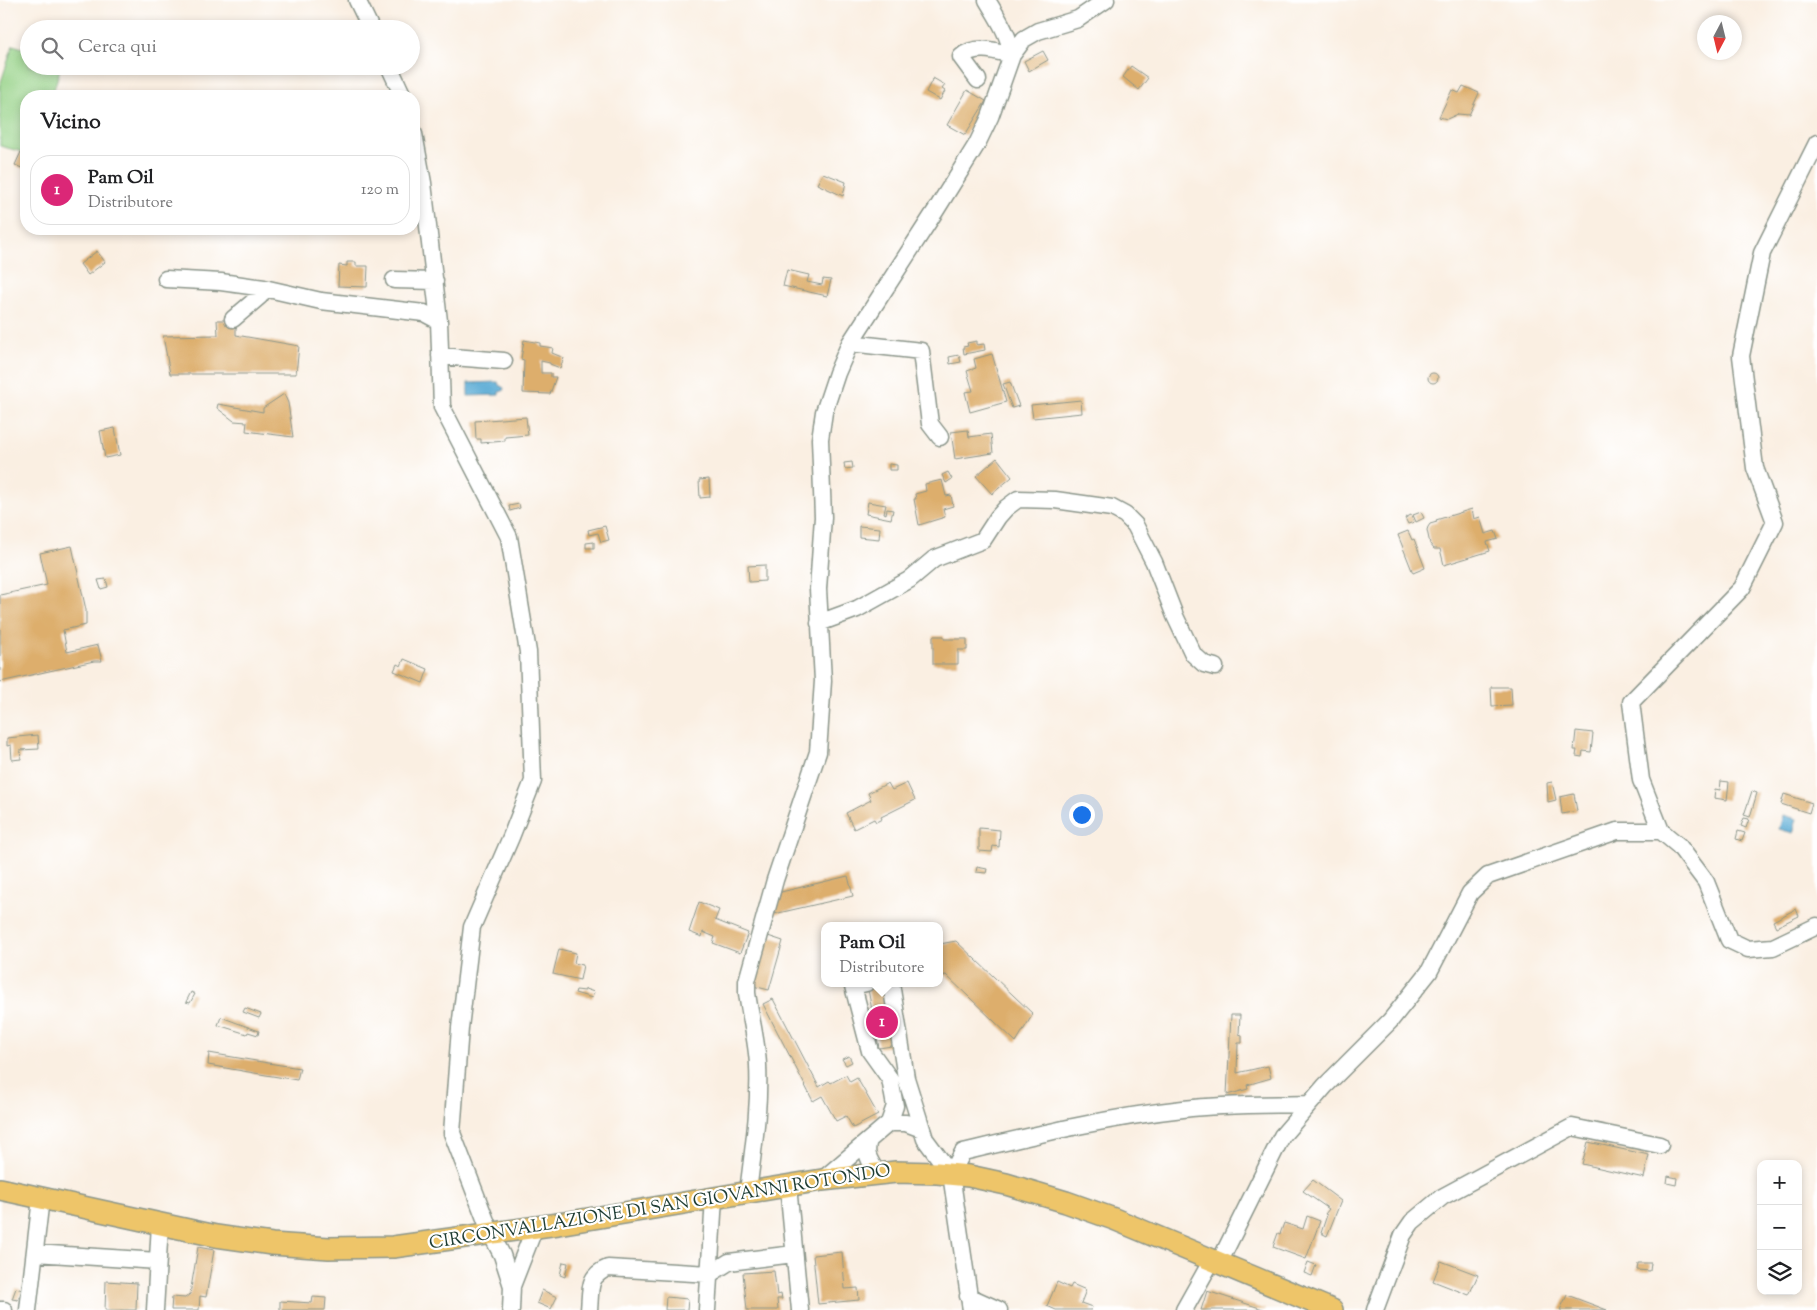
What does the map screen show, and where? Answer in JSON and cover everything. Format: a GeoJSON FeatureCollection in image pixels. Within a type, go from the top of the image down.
{"type":"FeatureCollection","features":[{"type":"Feature","properties":{"kind":"main road","name":"CIRCONVALLAZIONE DI SAN GIOVANNI ROTONDO"},"geometry":{"type":"LineString","coordinates":[[0,1189],[216,1236],[272,1244],[329,1248],[393,1247],[491,1234],[822,1180],[877,1173],[923,1172],[951,1174],[1006,1184],[1045,1195],[1114,1219],[1332,1310]]}},
{"type":"Feature","properties":{"kind":"street"},"geometry":{"type":"LineString","coordinates":[[357,0],[367,20]]}},
{"type":"Feature","properties":{"kind":"street"},"geometry":{"type":"LineString","coordinates":[[987,0],[1007,35],[1012,54]]}},
{"type":"Feature","properties":{"kind":"street"},"geometry":{"type":"LineString","coordinates":[[748,1192],[756,1128],[758,1063],[747,981],[775,880],[818,752],[823,681],[818,589],[823,517],[820,439],[824,412],[850,343],[977,144],[990,117],[1012,54],[1024,39],[1038,31],[1078,19],[1106,0]]}},
{"type":"Feature","properties":{"kind":"street"},"geometry":{"type":"LineString","coordinates":[[978,80],[962,57],[965,53],[975,50],[991,50],[1012,54]]}},
{"type":"Feature","properties":{"kind":"street"},"geometry":{"type":"LineString","coordinates":[[392,75],[400,90]]}},
{"type":"Feature","properties":{"kind":"street"},"geometry":{"type":"LineString","coordinates":[[1817,143],[1762,253],[1741,356],[1755,468],[1775,522],[1742,588],[1631,702],[1641,780],[1661,831],[1679,846],[1706,882],[1728,940],[1748,949],[1773,947],[1817,926]]}},
{"type":"Feature","properties":{"kind":"street"},"geometry":{"type":"LineString","coordinates":[[420,163],[424,183],[439,321],[442,407],[510,537],[528,652],[533,781],[472,927],[460,1028],[452,1134],[491,1234],[502,1256],[512,1286]]}},
{"type":"Feature","properties":{"kind":"street"},"geometry":{"type":"LineString","coordinates":[[166,279],[221,282],[264,288],[321,301],[424,313],[439,321]]}},
{"type":"Feature","properties":{"kind":"street"},"geometry":{"type":"LineString","coordinates":[[394,280],[435,281]]}},
{"type":"Feature","properties":{"kind":"street"},"geometry":{"type":"LineString","coordinates":[[233,319],[260,296],[264,288]]}},
{"type":"Feature","properties":{"kind":"street"},"geometry":{"type":"LineString","coordinates":[[850,343],[921,351],[930,424],[940,437]]}},
{"type":"Feature","properties":{"kind":"street"},"geometry":{"type":"LineString","coordinates":[[440,356],[504,361]]}},
{"type":"Feature","properties":{"kind":"street"},"geometry":{"type":"LineString","coordinates":[[819,622],[857,609],[909,580],[934,559],[983,540],[1002,512],[1018,499],[1054,500],[1112,508],[1125,515],[1135,525],[1154,562],[1175,616],[1193,654],[1204,664],[1214,667]]}},
{"type":"Feature","properties":{"kind":"street"},"geometry":{"type":"LineString","coordinates":[[1184,1310],[1216,1262],[1282,1136],[1325,1086],[1390,1021],[1429,972],[1470,893],[1488,876],[1617,831],[1661,831]]}},
{"type":"Feature","properties":{"kind":"street"},"geometry":{"type":"LineString","coordinates":[[822,1180],[889,1123],[895,1106],[890,1079],[870,1050],[853,987]]}},
{"type":"Feature","properties":{"kind":"street"},"geometry":{"type":"LineString","coordinates":[[892,987],[906,1078],[925,1139],[951,1174],[970,1303],[999,1310]]}},
{"type":"Feature","properties":{"kind":"street"},"geometry":{"type":"LineString","coordinates":[[951,1174],[963,1152],[1113,1120],[1184,1109],[1309,1104]]}},
{"type":"Feature","properties":{"kind":"street"},"geometry":{"type":"LineString","coordinates":[[889,1123],[906,1123],[922,1129]]}},
{"type":"Feature","properties":{"kind":"street"},"geometry":{"type":"LineString","coordinates":[[1375,1310],[1403,1235],[1412,1222],[1442,1197],[1572,1127],[1660,1145]]}},
{"type":"Feature","properties":{"kind":"street"},"geometry":{"type":"LineString","coordinates":[[869,1140],[866,1148],[867,1155],[877,1173]]}},
{"type":"Feature","properties":{"kind":"street"},"geometry":{"type":"LineString","coordinates":[[788,1186],[800,1310]]}},
{"type":"Feature","properties":{"kind":"street"},"geometry":{"type":"LineString","coordinates":[[28,1310],[41,1198]]}},
{"type":"Feature","properties":{"kind":"street"},"geometry":{"type":"LineString","coordinates":[[707,1310],[714,1198]]}},
{"type":"Feature","properties":{"kind":"street"},"geometry":{"type":"LineString","coordinates":[[156,1310],[160,1224]]}},
{"type":"Feature","properties":{"kind":"street"},"geometry":{"type":"LineString","coordinates":[[511,1310],[512,1286],[535,1227]]}},
{"type":"Feature","properties":{"kind":"street"},"geometry":{"type":"LineString","coordinates":[[35,1253],[158,1261]]}},
{"type":"Feature","properties":{"kind":"street"},"geometry":{"type":"LineString","coordinates":[[589,1310],[592,1278],[598,1272],[608,1268],[710,1274],[729,1262],[794,1254]]}},
{"type":"Feature","properties":{"kind":"green space"},"geometry":{"type":"Polygon","coordinates":[[[13,45],[20,47],[20,75],[58,75],[54,90],[20,90],[20,151],[0,146],[0,85],[13,45]]]}},
{"type":"Feature","properties":{"kind":"water"},"geometry":{"type":"Polygon","coordinates":[[[498,382],[504,388],[503,391],[499,392],[499,395],[468,396],[468,383],[498,382]]]}},
{"type":"Feature","properties":{"kind":"water"},"geometry":{"type":"Polygon","coordinates":[[[1783,815],[1797,819],[1793,833],[1779,829],[1783,815]]]}},
{"type":"Feature","properties":{"kind":"building"},"geometry":{"type":"Polygon","coordinates":[[[1043,51],[1048,60],[1029,71],[1024,61],[1043,51]]]}},
{"type":"Feature","properties":{"kind":"building"},"geometry":{"type":"Polygon","coordinates":[[[1131,66],[1148,78],[1139,90],[1123,77],[1131,66]]]}},
{"type":"Feature","properties":{"kind":"building"},"geometry":{"type":"Polygon","coordinates":[[[933,78],[945,85],[942,89],[945,91],[940,100],[926,92],[933,78]]]}},
{"type":"Feature","properties":{"kind":"building"},"geometry":{"type":"Polygon","coordinates":[[[1463,86],[1479,93],[1469,115],[1458,114],[1447,119],[1439,117],[1452,90],[1459,93],[1463,86]]]}},
{"type":"Feature","properties":{"kind":"building"},"geometry":{"type":"Polygon","coordinates":[[[967,90],[986,101],[965,135],[947,125],[967,90]]]}},
{"type":"Feature","properties":{"kind":"building"},"geometry":{"type":"Polygon","coordinates":[[[20,154],[20,167],[15,165],[20,154]]]}},
{"type":"Feature","properties":{"kind":"building"},"geometry":{"type":"Polygon","coordinates":[[[823,173],[846,182],[843,196],[817,184],[823,173]]]}},
{"type":"Feature","properties":{"kind":"building"},"geometry":{"type":"Polygon","coordinates":[[[97,251],[105,262],[88,275],[80,264],[97,251]]]}},
{"type":"Feature","properties":{"kind":"building"},"geometry":{"type":"Polygon","coordinates":[[[347,262],[356,262],[356,266],[368,266],[367,287],[338,286],[339,265],[347,266],[347,262]]]}},
{"type":"Feature","properties":{"kind":"building"},"geometry":{"type":"Polygon","coordinates":[[[787,270],[809,275],[807,282],[822,285],[823,279],[831,280],[827,296],[783,286],[787,270]]]}},
{"type":"Feature","properties":{"kind":"building"},"geometry":{"type":"Polygon","coordinates":[[[217,320],[236,320],[236,335],[299,346],[296,374],[170,374],[163,336],[218,335],[217,320]]]}},
{"type":"Feature","properties":{"kind":"building"},"geometry":{"type":"Polygon","coordinates":[[[524,340],[540,343],[540,346],[553,348],[552,353],[564,358],[560,368],[541,361],[541,373],[551,373],[551,377],[556,377],[550,394],[523,393],[524,360],[521,359],[524,340]]]}},
{"type":"Feature","properties":{"kind":"building"},"geometry":{"type":"Polygon","coordinates":[[[977,341],[977,345],[984,344],[985,350],[964,354],[963,347],[968,346],[967,343],[977,341]]]}},
{"type":"Feature","properties":{"kind":"building"},"geometry":{"type":"Polygon","coordinates":[[[992,354],[1006,402],[970,412],[965,392],[973,391],[967,371],[976,368],[974,359],[992,354]]]}},
{"type":"Feature","properties":{"kind":"building"},"geometry":{"type":"Polygon","coordinates":[[[959,355],[961,362],[950,364],[949,357],[959,355]]]}},
{"type":"Feature","properties":{"kind":"building"},"geometry":{"type":"Polygon","coordinates":[[[1431,373],[1435,373],[1438,378],[1437,382],[1431,383],[1428,380],[1428,376],[1431,373]]]}},
{"type":"Feature","properties":{"kind":"building"},"geometry":{"type":"Polygon","coordinates":[[[1010,382],[1019,406],[1012,408],[1003,384],[1010,382]]]}},
{"type":"Feature","properties":{"kind":"building"},"geometry":{"type":"Polygon","coordinates":[[[284,394],[288,403],[293,437],[246,431],[247,422],[234,421],[217,408],[218,404],[263,412],[263,408],[284,394]]]}},
{"type":"Feature","properties":{"kind":"building"},"geometry":{"type":"Polygon","coordinates":[[[1081,400],[1082,413],[1033,418],[1031,405],[1081,400]]]}},
{"type":"Feature","properties":{"kind":"building"},"geometry":{"type":"Polygon","coordinates":[[[526,417],[528,435],[505,437],[505,441],[481,443],[481,439],[476,439],[475,421],[526,417]]]}},
{"type":"Feature","properties":{"kind":"building"},"geometry":{"type":"Polygon","coordinates":[[[115,428],[120,455],[105,458],[100,431],[115,428]]]}},
{"type":"Feature","properties":{"kind":"building"},"geometry":{"type":"Polygon","coordinates":[[[968,430],[969,437],[991,434],[993,453],[955,459],[951,432],[968,430]]]}},
{"type":"Feature","properties":{"kind":"building"},"geometry":{"type":"Polygon","coordinates":[[[997,458],[1012,477],[992,494],[976,476],[997,458]]]}},
{"type":"Feature","properties":{"kind":"building"},"geometry":{"type":"Polygon","coordinates":[[[852,462],[853,468],[845,469],[844,463],[852,462]]]}},
{"type":"Feature","properties":{"kind":"building"},"geometry":{"type":"Polygon","coordinates":[[[889,464],[897,465],[897,470],[889,470],[889,464]]]}},
{"type":"Feature","properties":{"kind":"building"},"geometry":{"type":"Polygon","coordinates":[[[948,472],[952,479],[946,483],[942,475],[948,472]]]}},
{"type":"Feature","properties":{"kind":"building"},"geometry":{"type":"Polygon","coordinates":[[[709,479],[710,497],[700,498],[699,480],[709,479]]]}},
{"type":"Feature","properties":{"kind":"building"},"geometry":{"type":"Polygon","coordinates":[[[942,480],[946,496],[951,495],[953,506],[943,509],[945,517],[919,525],[914,499],[916,499],[915,494],[926,491],[925,484],[942,480]]]}},
{"type":"Feature","properties":{"kind":"building"},"geometry":{"type":"Polygon","coordinates":[[[868,502],[886,505],[884,513],[886,514],[887,509],[893,510],[891,519],[866,514],[868,502]]]}},
{"type":"Feature","properties":{"kind":"building"},"geometry":{"type":"Polygon","coordinates":[[[519,504],[520,508],[510,511],[509,506],[519,504]]]}},
{"type":"Feature","properties":{"kind":"building"},"geometry":{"type":"Polygon","coordinates":[[[1472,509],[1474,519],[1480,517],[1485,534],[1495,531],[1498,539],[1487,542],[1490,551],[1444,565],[1440,549],[1434,549],[1430,544],[1428,527],[1430,524],[1437,522],[1436,520],[1472,509]]]}},
{"type":"Feature","properties":{"kind":"building"},"geometry":{"type":"Polygon","coordinates":[[[1421,512],[1424,518],[1416,522],[1413,515],[1421,512]]]}},
{"type":"Feature","properties":{"kind":"building"},"geometry":{"type":"Polygon","coordinates":[[[1411,515],[1414,522],[1408,524],[1405,518],[1411,515]]]}},
{"type":"Feature","properties":{"kind":"building"},"geometry":{"type":"Polygon","coordinates":[[[605,526],[609,540],[601,542],[598,533],[589,535],[588,530],[605,526]]]}},
{"type":"Feature","properties":{"kind":"building"},"geometry":{"type":"Polygon","coordinates":[[[859,526],[880,528],[879,539],[859,537],[859,526]]]}},
{"type":"Feature","properties":{"kind":"building"},"geometry":{"type":"Polygon","coordinates":[[[1408,531],[1412,540],[1414,539],[1425,568],[1413,573],[1398,535],[1408,531]]]}},
{"type":"Feature","properties":{"kind":"building"},"geometry":{"type":"Polygon","coordinates":[[[594,542],[594,548],[586,548],[586,543],[594,542]]]}},
{"type":"Feature","properties":{"kind":"building"},"geometry":{"type":"Polygon","coordinates":[[[72,546],[86,610],[86,625],[63,630],[67,652],[98,645],[102,661],[94,661],[0,682],[0,595],[47,585],[40,553],[72,546]]]}},
{"type":"Feature","properties":{"kind":"building"},"geometry":{"type":"Polygon","coordinates":[[[765,565],[765,581],[749,582],[748,566],[765,565]]]}},
{"type":"Feature","properties":{"kind":"building"},"geometry":{"type":"Polygon","coordinates":[[[106,579],[108,587],[101,589],[98,580],[106,579]]]}},
{"type":"Feature","properties":{"kind":"building"},"geometry":{"type":"Polygon","coordinates":[[[933,636],[944,636],[944,639],[967,639],[967,650],[958,650],[958,664],[933,664],[933,636]]]}},
{"type":"Feature","properties":{"kind":"building"},"geometry":{"type":"Polygon","coordinates":[[[404,659],[428,669],[423,683],[394,671],[397,664],[401,666],[404,659]]]}},
{"type":"Feature","properties":{"kind":"building"},"geometry":{"type":"Polygon","coordinates":[[[1491,687],[1511,687],[1512,705],[1492,706],[1491,687]]]}},
{"type":"Feature","properties":{"kind":"building"},"geometry":{"type":"Polygon","coordinates":[[[1576,731],[1593,733],[1591,752],[1583,751],[1582,757],[1576,756],[1577,750],[1574,750],[1576,731]]]}},
{"type":"Feature","properties":{"kind":"building"},"geometry":{"type":"Polygon","coordinates":[[[38,735],[39,749],[20,750],[21,759],[12,760],[11,745],[7,746],[7,738],[38,735]]]}},
{"type":"Feature","properties":{"kind":"building"},"geometry":{"type":"Polygon","coordinates":[[[1721,781],[1729,782],[1727,800],[1714,798],[1715,789],[1720,790],[1721,781]]]}},
{"type":"Feature","properties":{"kind":"building"},"geometry":{"type":"Polygon","coordinates":[[[1552,782],[1556,800],[1548,802],[1547,783],[1552,782]]]}},
{"type":"Feature","properties":{"kind":"building"},"geometry":{"type":"Polygon","coordinates":[[[888,783],[892,790],[907,783],[915,800],[881,817],[882,819],[876,822],[874,819],[854,829],[846,813],[871,800],[868,793],[888,783]]]}},
{"type":"Feature","properties":{"kind":"building"},"geometry":{"type":"Polygon","coordinates":[[[1752,791],[1757,793],[1750,817],[1744,815],[1752,791]]]}},
{"type":"Feature","properties":{"kind":"building"},"geometry":{"type":"Polygon","coordinates":[[[1574,794],[1577,811],[1562,814],[1560,797],[1574,794]]]}},
{"type":"Feature","properties":{"kind":"building"},"geometry":{"type":"Polygon","coordinates":[[[1784,794],[1812,803],[1809,813],[1781,804],[1784,794]]]}},
{"type":"Feature","properties":{"kind":"building"},"geometry":{"type":"Polygon","coordinates":[[[1744,818],[1749,819],[1746,828],[1741,826],[1744,818]]]}},
{"type":"Feature","properties":{"kind":"building"},"geometry":{"type":"Polygon","coordinates":[[[979,828],[1000,830],[999,847],[993,846],[992,852],[979,851],[979,828]]]}},
{"type":"Feature","properties":{"kind":"building"},"geometry":{"type":"Polygon","coordinates":[[[1738,831],[1745,833],[1742,841],[1736,839],[1738,831]]]}},
{"type":"Feature","properties":{"kind":"building"},"geometry":{"type":"Polygon","coordinates":[[[977,867],[987,869],[986,873],[976,872],[977,867]]]}},
{"type":"Feature","properties":{"kind":"building"},"geometry":{"type":"Polygon","coordinates":[[[848,876],[853,896],[774,914],[781,892],[848,876]]]}},
{"type":"Feature","properties":{"kind":"building"},"geometry":{"type":"Polygon","coordinates":[[[699,902],[719,910],[715,920],[748,933],[740,953],[713,943],[715,937],[703,932],[702,937],[689,932],[699,902]]]}},
{"type":"Feature","properties":{"kind":"building"},"geometry":{"type":"Polygon","coordinates":[[[1796,909],[1799,916],[1776,927],[1773,921],[1796,909]]]}},
{"type":"Feature","properties":{"kind":"building"},"geometry":{"type":"Polygon","coordinates":[[[768,936],[783,941],[769,990],[753,986],[768,936]]]}},
{"type":"Feature","properties":{"kind":"building"},"geometry":{"type":"Polygon","coordinates":[[[956,941],[1033,1014],[1016,1042],[946,975],[943,976],[943,943],[956,941]]]}},
{"type":"Feature","properties":{"kind":"building"},"geometry":{"type":"Polygon","coordinates":[[[559,949],[576,953],[574,963],[583,965],[580,980],[553,974],[559,949]]]}},
{"type":"Feature","properties":{"kind":"building"},"geometry":{"type":"Polygon","coordinates":[[[887,987],[898,1045],[879,1048],[868,989],[887,987]]]}},
{"type":"Feature","properties":{"kind":"building"},"geometry":{"type":"Polygon","coordinates":[[[585,989],[594,992],[592,998],[575,993],[576,990],[585,991],[585,989]]]}},
{"type":"Feature","properties":{"kind":"building"},"geometry":{"type":"Polygon","coordinates":[[[191,992],[195,994],[190,1003],[186,1002],[191,992]]]}},
{"type":"Feature","properties":{"kind":"building"},"geometry":{"type":"Polygon","coordinates":[[[773,999],[819,1087],[846,1075],[850,1082],[857,1078],[878,1115],[853,1128],[846,1116],[836,1121],[822,1096],[813,1101],[763,1004],[773,999]]]}},
{"type":"Feature","properties":{"kind":"building"},"geometry":{"type":"Polygon","coordinates":[[[245,1008],[261,1014],[259,1018],[243,1012],[245,1008]]]}},
{"type":"Feature","properties":{"kind":"building"},"geometry":{"type":"Polygon","coordinates":[[[1231,1015],[1240,1015],[1239,1034],[1242,1035],[1242,1043],[1238,1043],[1237,1073],[1268,1066],[1271,1078],[1247,1085],[1248,1089],[1227,1095],[1231,1015]]]}},
{"type":"Feature","properties":{"kind":"building"},"geometry":{"type":"Polygon","coordinates":[[[221,1017],[259,1031],[258,1035],[248,1032],[247,1034],[218,1025],[221,1017]]]}},
{"type":"Feature","properties":{"kind":"building"},"geometry":{"type":"Polygon","coordinates":[[[209,1053],[300,1068],[297,1080],[266,1075],[208,1065],[209,1053]]]}},
{"type":"Feature","properties":{"kind":"building"},"geometry":{"type":"Polygon","coordinates":[[[849,1056],[852,1062],[846,1065],[842,1059],[849,1056]]]}},
{"type":"Feature","properties":{"kind":"building"},"geometry":{"type":"Polygon","coordinates":[[[1588,1142],[1649,1155],[1644,1178],[1582,1164],[1588,1142]]]}},
{"type":"Feature","properties":{"kind":"building"},"geometry":{"type":"Polygon","coordinates":[[[1668,1176],[1677,1178],[1676,1185],[1667,1183],[1668,1176]]]}},
{"type":"Feature","properties":{"kind":"building"},"geometry":{"type":"Polygon","coordinates":[[[1313,1180],[1341,1201],[1327,1236],[1321,1233],[1327,1215],[1325,1214],[1329,1209],[1303,1191],[1313,1180]]]}},
{"type":"Feature","properties":{"kind":"building"},"geometry":{"type":"Polygon","coordinates":[[[1307,1216],[1320,1221],[1306,1259],[1273,1247],[1284,1223],[1303,1229],[1307,1216]]]}},
{"type":"Feature","properties":{"kind":"building"},"geometry":{"type":"Polygon","coordinates":[[[198,1247],[214,1250],[206,1297],[200,1296],[199,1310],[171,1310],[172,1297],[185,1298],[190,1294],[198,1247]]]}},
{"type":"Feature","properties":{"kind":"building"},"geometry":{"type":"Polygon","coordinates":[[[842,1252],[845,1289],[858,1288],[859,1300],[818,1304],[813,1255],[842,1252]]]}},
{"type":"Feature","properties":{"kind":"building"},"geometry":{"type":"Polygon","coordinates":[[[1441,1261],[1478,1275],[1469,1295],[1433,1281],[1441,1261]]]}},
{"type":"Feature","properties":{"kind":"building"},"geometry":{"type":"Polygon","coordinates":[[[563,1262],[568,1263],[565,1277],[560,1275],[563,1262]]]}},
{"type":"Feature","properties":{"kind":"building"},"geometry":{"type":"Polygon","coordinates":[[[1308,1262],[1316,1265],[1312,1276],[1304,1273],[1308,1262]]]}},
{"type":"Feature","properties":{"kind":"building"},"geometry":{"type":"Polygon","coordinates":[[[1638,1263],[1651,1263],[1650,1271],[1637,1270],[1638,1263]]]}},
{"type":"Feature","properties":{"kind":"building"},"geometry":{"type":"Polygon","coordinates":[[[774,1271],[777,1295],[781,1294],[782,1299],[777,1299],[778,1310],[747,1310],[743,1273],[774,1271]]]}},
{"type":"Feature","properties":{"kind":"building"},"geometry":{"type":"Polygon","coordinates":[[[106,1281],[137,1283],[136,1310],[105,1310],[106,1281]]]}},
{"type":"Feature","properties":{"kind":"building"},"geometry":{"type":"Polygon","coordinates":[[[1057,1282],[1070,1288],[1072,1284],[1086,1290],[1081,1303],[1092,1307],[1091,1310],[1056,1310],[1047,1306],[1057,1282]]]}},
{"type":"Feature","properties":{"kind":"building"},"geometry":{"type":"Polygon","coordinates":[[[16,1288],[22,1290],[18,1300],[12,1299],[16,1288]]]}},
{"type":"Feature","properties":{"kind":"building"},"geometry":{"type":"Polygon","coordinates":[[[542,1290],[557,1297],[551,1309],[537,1303],[542,1290]]]}},
{"type":"Feature","properties":{"kind":"building"},"geometry":{"type":"Polygon","coordinates":[[[1207,1291],[1266,1310],[1201,1310],[1207,1291]]]}},
{"type":"Feature","properties":{"kind":"building"},"geometry":{"type":"Polygon","coordinates":[[[1567,1295],[1607,1310],[1560,1310],[1567,1295]]]}},
{"type":"Feature","properties":{"kind":"building"},"geometry":{"type":"Polygon","coordinates":[[[313,1297],[326,1298],[325,1310],[280,1310],[280,1301],[312,1303],[313,1297]]]}},
{"type":"Feature","properties":{"kind":"building"},"geometry":{"type":"Polygon","coordinates":[[[666,1297],[688,1299],[687,1310],[665,1310],[666,1297]]]}},
{"type":"Feature","properties":{"kind":"place","name":"Pam Oil"},"geometry":{"type":"Point","coordinates":[882,1022]}}]}
